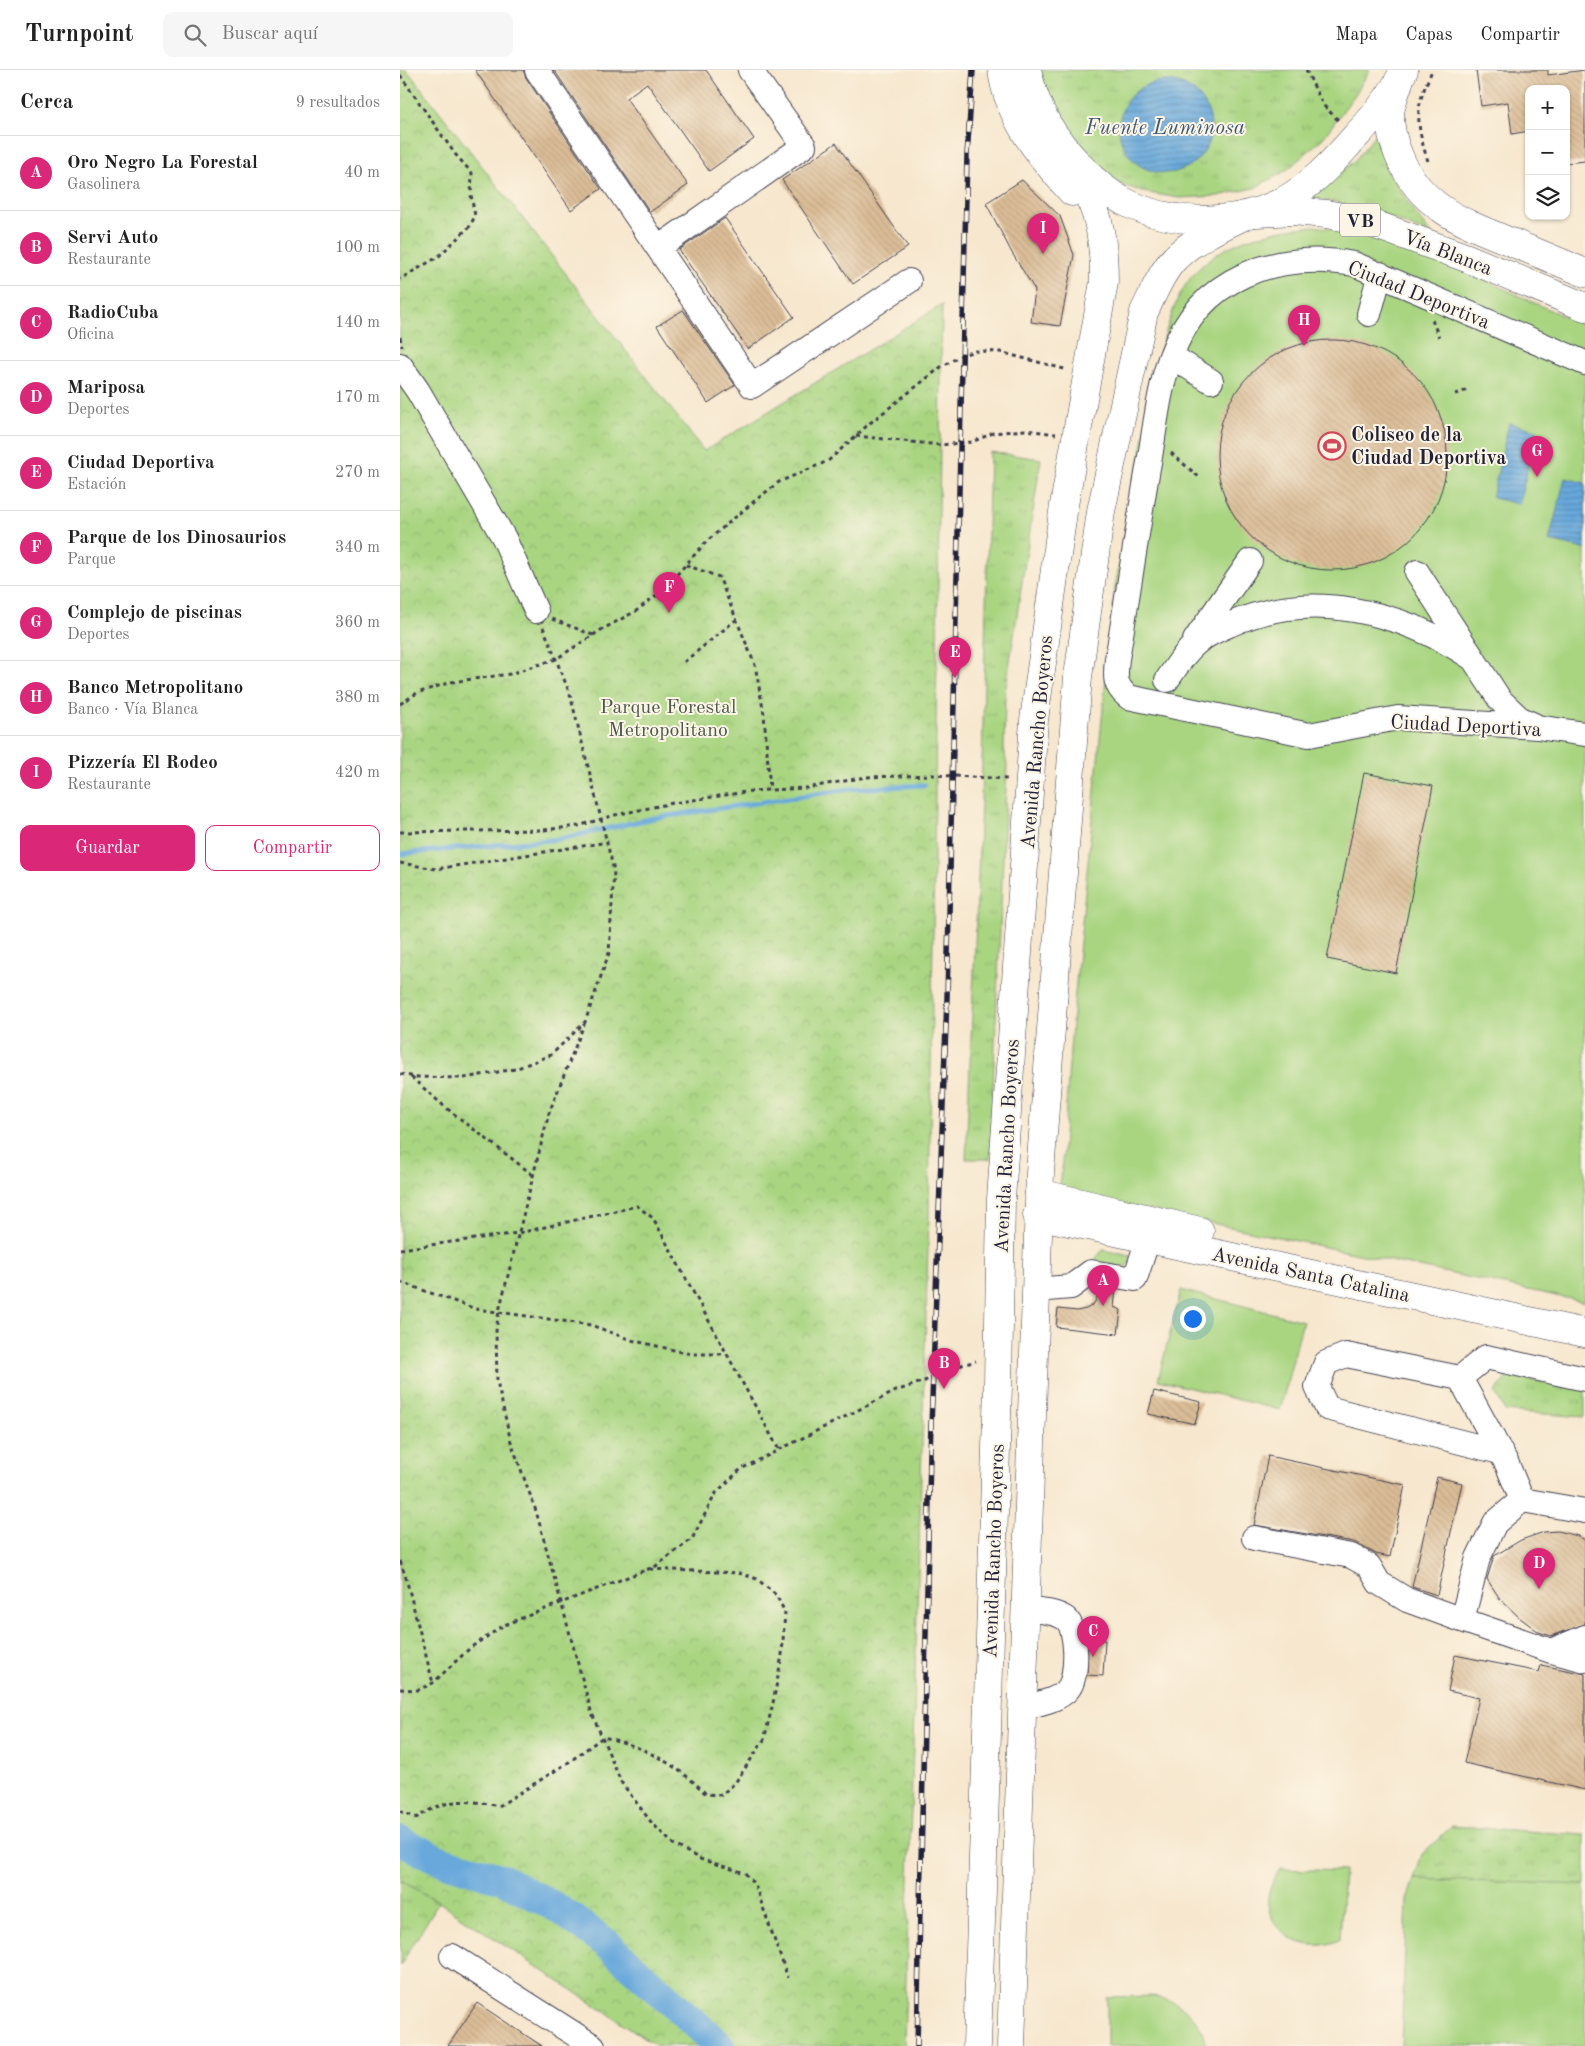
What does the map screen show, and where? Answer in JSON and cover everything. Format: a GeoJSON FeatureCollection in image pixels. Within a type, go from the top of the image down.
{"type":"FeatureCollection","features":[{"type":"Feature","properties":{"kind":"main road"},"geometry":{"type":"LineString","coordinates":[[1002,70],[1010,99],[1024,129],[1039,154],[1091,216],[1098,229],[1104,252]]}},
{"type":"Feature","properties":{"kind":"main road"},"geometry":{"type":"LineString","coordinates":[[1027,70],[1037,105],[1090,199],[1098,219],[1104,252]]}},
{"type":"Feature","properties":{"kind":"main road"},"geometry":{"type":"LineString","coordinates":[[1049,128],[1090,176],[1124,201],[1171,217],[1193,220],[1218,219],[1248,214],[1283,201],[1321,174],[1375,115],[1402,75]]}},
{"type":"Feature","properties":{"kind":"main road","name":"Vía Blanca"},"geometry":{"type":"LineString","coordinates":[[1402,75],[1390,114],[1391,126],[1397,152],[1404,168],[1418,190],[1446,212],[1467,224],[1585,273]]}},
{"type":"Feature","properties":{"kind":"main road","name":"Vía Blanca"},"geometry":{"type":"LineString","coordinates":[[1248,214],[1293,211],[1326,214],[1365,221],[1467,258],[1585,307]]}},
{"type":"Feature","properties":{"kind":"main road","name":"Avenida Rancho Boyeros"},"geometry":{"type":"LineString","coordinates":[[1011,2046],[1038,1197],[1078,677],[1101,511],[1144,312],[1159,282],[1175,259],[1201,238],[1248,214]]}},
{"type":"Feature","properties":{"kind":"main road","name":"Avenida Rancho Boyeros"},"geometry":{"type":"LineString","coordinates":[[977,2046],[1000,1288],[1001,1199],[1030,780],[1040,673],[1064,505],[1104,282],[1104,252]]}},
{"type":"Feature","properties":{"kind":"main road"},"geometry":{"type":"LineString","coordinates":[[1000,1288],[1008,1260],[1015,1222],[1038,1197],[1008,1186],[1006,1134]]}},
{"type":"Feature","properties":{"kind":"main road","name":"Avenida Santa Catalina"},"geometry":{"type":"LineString","coordinates":[[1038,1197],[1148,1239],[1585,1333]]}},
{"type":"Feature","properties":{"kind":"main road","name":"Avenida Santa Catalina"},"geometry":{"type":"LineString","coordinates":[[1038,1197],[1585,1314]]}},
{"type":"Feature","properties":{"kind":"lane"},"geometry":{"type":"LineString","coordinates":[[537,70],[752,386],[909,281]]}},
{"type":"Feature","properties":{"kind":"lane"},"geometry":{"type":"LineString","coordinates":[[658,248],[804,146],[750,70]]}},
{"type":"Feature","properties":{"kind":"lane","name":"Ciudad Deportiva"},"geometry":{"type":"LineString","coordinates":[[1585,363],[1354,264],[1313,260],[1290,261],[1270,265],[1231,281],[1210,297],[1194,314],[1171,356],[1163,388],[1116,659],[1118,687],[1128,697],[1309,735],[1398,718],[1537,727],[1585,734]]}},
{"type":"Feature","properties":{"kind":"lane"},"geometry":{"type":"LineString","coordinates":[[1369,314],[1380,274]]}},
{"type":"Feature","properties":{"kind":"lane"},"geometry":{"type":"LineString","coordinates":[[1171,356],[1211,381]]}},
{"type":"Feature","properties":{"kind":"lane"},"geometry":{"type":"LineString","coordinates":[[400,365],[418,391],[504,538],[536,611]]}},
{"type":"Feature","properties":{"kind":"lane"},"geometry":{"type":"LineString","coordinates":[[1167,680],[1250,561]]}},
{"type":"Feature","properties":{"kind":"lane"},"geometry":{"type":"LineString","coordinates":[[1417,572],[1500,700],[1519,718],[1537,727]]}},
{"type":"Feature","properties":{"kind":"lane"},"geometry":{"type":"LineString","coordinates":[[1144,700],[1159,689],[1193,646],[1219,629],[1241,619],[1278,608],[1324,606],[1378,614],[1427,632],[1472,658]]}},
{"type":"Feature","properties":{"kind":"lane"},"geometry":{"type":"LineString","coordinates":[[1035,1290],[1071,1287],[1091,1272],[1134,1278],[1148,1239]]}},
{"type":"Feature","properties":{"kind":"lane"},"geometry":{"type":"LineString","coordinates":[[1500,1452],[1327,1408],[1317,1387],[1326,1363],[1346,1354],[1460,1378],[1500,1452],[1522,1500]]}},
{"type":"Feature","properties":{"kind":"lane"},"geometry":{"type":"LineString","coordinates":[[1460,1378],[1486,1357],[1585,1379]]}},
{"type":"Feature","properties":{"kind":"lane"},"geometry":{"type":"LineString","coordinates":[[1522,1500],[1585,1511]]}},
{"type":"Feature","properties":{"kind":"lane"},"geometry":{"type":"LineString","coordinates":[[1462,1620],[1478,1558],[1495,1523],[1522,1500]]}},
{"type":"Feature","properties":{"kind":"lane"},"geometry":{"type":"LineString","coordinates":[[1254,1538],[1351,1556],[1369,1566],[1379,1583],[1407,1600],[1585,1660]]}},
{"type":"Feature","properties":{"kind":"lane"},"geometry":{"type":"LineString","coordinates":[[1021,1708],[1057,1698],[1069,1689],[1074,1674],[1075,1638],[1070,1622],[1064,1617],[1051,1613],[1024,1609]]}},
{"type":"Feature","properties":{"kind":"lane"},"geometry":{"type":"LineString","coordinates":[[1551,1650],[1585,1637]]}},
{"type":"Feature","properties":{"kind":"lane"},"geometry":{"type":"LineString","coordinates":[[452,1956],[593,2046]]}},
{"type":"Feature","properties":{"kind":"path"},"geometry":{"type":"LineString","coordinates":[[1429,165],[1420,124],[1420,104],[1432,70]]}},
{"type":"Feature","properties":{"kind":"path"},"geometry":{"type":"LineString","coordinates":[[400,75],[455,154],[472,172],[472,195],[475,216],[470,226],[438,257],[400,279]]}},
{"type":"Feature","properties":{"kind":"path"},"geometry":{"type":"LineString","coordinates":[[400,704],[417,693],[451,682],[510,674],[556,659],[593,635],[636,612],[662,591],[707,541],[780,482],[828,462],[856,436],[941,367],[962,355],[975,351],[1000,352],[1088,374]]}},
{"type":"Feature","properties":{"kind":"path"},"geometry":{"type":"LineString","coordinates":[[1455,394],[1468,390]]}},
{"type":"Feature","properties":{"kind":"path"},"geometry":{"type":"LineString","coordinates":[[856,436],[940,445],[972,442],[993,433],[1024,430],[1076,438]]}},
{"type":"Feature","properties":{"kind":"path"},"geometry":{"type":"LineString","coordinates":[[1154,438],[1198,477]]}},
{"type":"Feature","properties":{"kind":"path"},"geometry":{"type":"LineString","coordinates":[[686,565],[719,577],[755,664],[764,714],[770,790]]}},
{"type":"Feature","properties":{"kind":"path"},"geometry":{"type":"LineString","coordinates":[[536,611],[593,635]]}},
{"type":"Feature","properties":{"kind":"path"},"geometry":{"type":"LineString","coordinates":[[536,611],[570,694],[614,871],[609,953],[585,1022],[549,1113],[499,1311],[496,1331],[497,1381],[511,1442],[536,1511],[560,1604],[591,1711],[621,1782],[651,1822],[673,1844],[700,1859],[745,1873],[755,1885],[788,1978]]}},
{"type":"Feature","properties":{"kind":"path"},"geometry":{"type":"LineString","coordinates":[[684,662],[737,619]]}},
{"type":"Feature","properties":{"kind":"path"},"geometry":{"type":"LineString","coordinates":[[400,832],[544,830],[578,826],[673,803],[770,790],[806,788],[866,777],[964,775],[1030,780]]}},
{"type":"Feature","properties":{"kind":"path"},"geometry":{"type":"LineString","coordinates":[[400,863],[436,869],[608,842]]}},
{"type":"Feature","properties":{"kind":"path"},"geometry":{"type":"LineString","coordinates":[[400,1074],[464,1078],[515,1069],[551,1055],[585,1022]]}},
{"type":"Feature","properties":{"kind":"path"},"geometry":{"type":"LineString","coordinates":[[411,1076],[444,1106],[533,1176]]}},
{"type":"Feature","properties":{"kind":"path"},"geometry":{"type":"LineString","coordinates":[[400,1249],[519,1233],[637,1206],[653,1218],[779,1450]]}},
{"type":"Feature","properties":{"kind":"path"},"geometry":{"type":"LineString","coordinates":[[400,1282],[476,1309],[591,1325],[631,1340],[691,1354],[726,1354]]}},
{"type":"Feature","properties":{"kind":"path"},"geometry":{"type":"LineString","coordinates":[[400,1689],[418,1690],[433,1683],[470,1648],[504,1624],[656,1566],[692,1539],[716,1493],[741,1469],[896,1391],[933,1378],[941,1372],[998,1355]]}},
{"type":"Feature","properties":{"kind":"path"},"geometry":{"type":"LineString","coordinates":[[400,1561],[433,1683]]}},
{"type":"Feature","properties":{"kind":"path"},"geometry":{"type":"LineString","coordinates":[[400,1811],[416,1818],[429,1810],[460,1800],[499,1806],[569,1762],[603,1737],[624,1742],[659,1756],[690,1777],[706,1794],[721,1795],[735,1783],[764,1740],[774,1703],[782,1655],[785,1612],[776,1595],[757,1579],[739,1573],[649,1569]]}},
{"type":"Feature","properties":{"kind":"green space","name":"Parque Forestal Metropolitano"},"geometry":{"type":"Polygon","coordinates":[[[400,70],[407,70],[704,451],[942,305],[929,1214],[904,2046],[657,2046],[439,1902],[400,1880],[400,70]]]}},
{"type":"Feature","properties":{"kind":"green space"},"geometry":{"type":"Polygon","coordinates":[[[1041,70],[1370,70],[1356,93],[1323,138],[1287,170],[1254,188],[1218,196],[1179,198],[1143,192],[1120,184],[1106,175],[1061,124],[1044,87],[1041,70]]]}},
{"type":"Feature","properties":{"kind":"green space"},"geometry":{"type":"Polygon","coordinates":[[[1376,134],[1399,188],[1415,213],[1434,236],[1389,217],[1358,207],[1310,200],[1356,159],[1376,134]]]}},
{"type":"Feature","properties":{"kind":"green space"},"geometry":{"type":"Polygon","coordinates":[[[1315,226],[1375,236],[1476,276],[1585,326],[1585,1302],[1060,1191],[1072,1024],[1115,587],[1161,349],[1169,321],[1180,294],[1197,271],[1210,259],[1242,241],[1260,235],[1315,226]]]}},
{"type":"Feature","properties":{"kind":"green space"},"geometry":{"type":"Polygon","coordinates":[[[990,452],[1041,459],[1005,693],[1004,748],[1007,765],[990,1159],[966,1159],[981,804],[990,452]]]}},
{"type":"Feature","properties":{"kind":"green space"},"geometry":{"type":"Polygon","coordinates":[[[1103,1250],[1130,1256],[1132,1260],[1129,1264],[1121,1267],[1097,1263],[1096,1258],[1103,1250]]]}},
{"type":"Feature","properties":{"kind":"green space"},"geometry":{"type":"Polygon","coordinates":[[[1181,1290],[1303,1321],[1280,1410],[1158,1380],[1181,1290]]]}},
{"type":"Feature","properties":{"kind":"green space"},"geometry":{"type":"Polygon","coordinates":[[[1508,1376],[1585,1390],[1585,1417],[1505,1411],[1495,1392],[1508,1376]]]}},
{"type":"Feature","properties":{"kind":"green space"},"geometry":{"type":"Polygon","coordinates":[[[1452,1826],[1585,1835],[1585,1885],[1414,1879],[1422,1854],[1452,1826]]]}},
{"type":"Feature","properties":{"kind":"green space"},"geometry":{"type":"Polygon","coordinates":[[[1280,1869],[1344,1871],[1340,1940],[1329,1944],[1306,1944],[1286,1935],[1278,1927],[1268,1905],[1268,1896],[1280,1869]]]}},
{"type":"Feature","properties":{"kind":"green space"},"geometry":{"type":"Polygon","coordinates":[[[1414,1879],[1585,1885],[1585,2046],[1401,2046],[1407,1900],[1414,1879]]]}},
{"type":"Feature","properties":{"kind":"green space"},"geometry":{"type":"Polygon","coordinates":[[[400,1880],[439,1902],[400,1966],[400,1880]]]}},
{"type":"Feature","properties":{"kind":"green space"},"geometry":{"type":"Polygon","coordinates":[[[1154,1996],[1174,2003],[1189,2012],[1199,2027],[1206,2046],[1107,2046],[1107,1997],[1154,1996]]]}},
{"type":"Feature","properties":{"kind":"water","name":"Fuente Luminosa"},"geometry":{"type":"Polygon","coordinates":[[[1165,81],[1183,84],[1198,94],[1208,109],[1211,127],[1208,145],[1198,160],[1183,170],[1165,173],[1147,170],[1132,160],[1122,145],[1119,127],[1122,109],[1132,94],[1147,84],[1165,81]]]}},
{"type":"Feature","properties":{"kind":"water"},"geometry":{"type":"Polygon","coordinates":[[[1509,423],[1537,430],[1519,504],[1492,498],[1509,423]]]}},
{"type":"Feature","properties":{"kind":"water"},"geometry":{"type":"Polygon","coordinates":[[[1565,478],[1585,483],[1585,549],[1549,541],[1565,478]]]}},
{"type":"Feature","properties":{"kind":"building"},"geometry":{"type":"Polygon","coordinates":[[[475,70],[523,70],[526,78],[601,189],[571,210],[475,70]]]}},
{"type":"Feature","properties":{"kind":"building"},"geometry":{"type":"Polygon","coordinates":[[[554,70],[706,70],[754,139],[709,171],[647,83],[626,98],[688,185],[650,212],[554,70]]]}},
{"type":"Feature","properties":{"kind":"building"},"geometry":{"type":"Polygon","coordinates":[[[1476,70],[1548,70],[1548,75],[1585,70],[1585,161],[1570,163],[1570,85],[1525,85],[1525,132],[1512,134],[1508,102],[1481,106],[1476,70]]]}},
{"type":"Feature","properties":{"kind":"building"},"geometry":{"type":"Polygon","coordinates":[[[836,143],[908,247],[853,284],[782,180],[836,143]]]}},
{"type":"Feature","properties":{"kind":"building"},"geometry":{"type":"Polygon","coordinates":[[[1022,180],[1060,216],[1074,255],[1060,326],[1031,322],[1035,290],[1012,253],[986,203],[1022,180]]]}},
{"type":"Feature","properties":{"kind":"building"},"geometry":{"type":"Polygon","coordinates":[[[725,218],[794,317],[748,349],[679,250],[725,218]]]}},
{"type":"Feature","properties":{"kind":"building"},"geometry":{"type":"Polygon","coordinates":[[[683,310],[735,385],[708,403],[657,326],[683,310]]]}},
{"type":"Feature","properties":{"kind":"building","name":"Coliseo de la Ciudad Deportiva"},"geometry":{"type":"Polygon","coordinates":[[[1332,340],[1354,342],[1376,349],[1405,366],[1421,382],[1433,401],[1442,422],[1447,455],[1445,477],[1438,499],[1421,528],[1405,544],[1386,556],[1365,565],[1332,570],[1310,568],[1288,561],[1259,544],[1243,528],[1231,509],[1222,488],[1217,455],[1219,433],[1226,411],[1243,382],[1259,366],[1278,354],[1299,345],[1332,340]]]}},
{"type":"Feature","properties":{"kind":"building"},"geometry":{"type":"Polygon","coordinates":[[[1364,773],[1433,786],[1396,973],[1327,959],[1364,773]]]}},
{"type":"Feature","properties":{"kind":"building"},"geometry":{"type":"Polygon","coordinates":[[[1099,1287],[1116,1290],[1114,1307],[1121,1310],[1118,1334],[1056,1327],[1058,1309],[1077,1311],[1086,1309],[1093,1305],[1098,1296],[1099,1287]]]}},
{"type":"Feature","properties":{"kind":"building"},"geometry":{"type":"Polygon","coordinates":[[[1154,1391],[1201,1402],[1195,1424],[1148,1414],[1154,1391]]]}},
{"type":"Feature","properties":{"kind":"building"},"geometry":{"type":"Polygon","coordinates":[[[1268,1456],[1405,1485],[1390,1557],[1376,1554],[1354,1542],[1254,1525],[1268,1456]]]}},
{"type":"Feature","properties":{"kind":"building"},"geometry":{"type":"Polygon","coordinates":[[[1437,1477],[1462,1483],[1437,1595],[1412,1587],[1437,1477]]]}},
{"type":"Feature","properties":{"kind":"building"},"geometry":{"type":"Polygon","coordinates":[[[1558,1531],[1578,1536],[1585,1540],[1585,1624],[1551,1636],[1539,1632],[1520,1618],[1500,1599],[1487,1579],[1494,1556],[1521,1540],[1544,1532],[1558,1531]]]}},
{"type":"Feature","properties":{"kind":"building"},"geometry":{"type":"Polygon","coordinates":[[[1088,1639],[1105,1640],[1103,1676],[1087,1675],[1088,1639]]]}},
{"type":"Feature","properties":{"kind":"building"},"geometry":{"type":"Polygon","coordinates":[[[1455,1655],[1539,1672],[1541,1665],[1585,1674],[1585,1790],[1464,1763],[1479,1698],[1448,1691],[1455,1655]]]}},
{"type":"Feature","properties":{"kind":"building"},"geometry":{"type":"Polygon","coordinates":[[[477,2003],[542,2046],[448,2046],[477,2003]]]}},
{"type":"Feature","properties":{"kind":"waterway"},"geometry":{"type":"LineString","coordinates":[[400,854],[560,839],[654,818],[850,789],[925,785]]}},
{"type":"Feature","properties":{"kind":"waterway"},"geometry":{"type":"LineString","coordinates":[[400,1841],[442,1861],[503,1879],[557,1908],[605,1942],[720,2046]]}},
{"type":"Feature","properties":{"kind":"railway"},"geometry":{"type":"LineString","coordinates":[[917,2046],[930,1453],[947,998],[967,155],[973,70]]}},
{"type":"Feature","properties":{"kind":"place","name":"Pizzería El Rodeo"},"geometry":{"type":"Point","coordinates":[1043,254]}},
{"type":"Feature","properties":{"kind":"place","name":"Banco Metropolitano"},"geometry":{"type":"Point","coordinates":[1304,346]}},
{"type":"Feature","properties":{"kind":"place","name":"Coliseo de la Ciudad Deportiva"},"geometry":{"type":"Point","coordinates":[1332,446]}},
{"type":"Feature","properties":{"kind":"place","name":"Complejo de piscinas"},"geometry":{"type":"Point","coordinates":[1537,477]}},
{"type":"Feature","properties":{"kind":"place","name":"Parque de los Dinosaurios"},"geometry":{"type":"Point","coordinates":[669,613]}},
{"type":"Feature","properties":{"kind":"place","name":"Ciudad Deportiva"},"geometry":{"type":"Point","coordinates":[955,678]}},
{"type":"Feature","properties":{"kind":"place","name":"Oro Negro La Forestal"},"geometry":{"type":"Point","coordinates":[1103,1306]}},
{"type":"Feature","properties":{"kind":"place","name":"Servi Auto"},"geometry":{"type":"Point","coordinates":[944,1389]}},
{"type":"Feature","properties":{"kind":"place","name":"Mariposa"},"geometry":{"type":"Point","coordinates":[1539,1589]}},
{"type":"Feature","properties":{"kind":"place","name":"RadioCuba"},"geometry":{"type":"Point","coordinates":[1093,1657]}}]}
